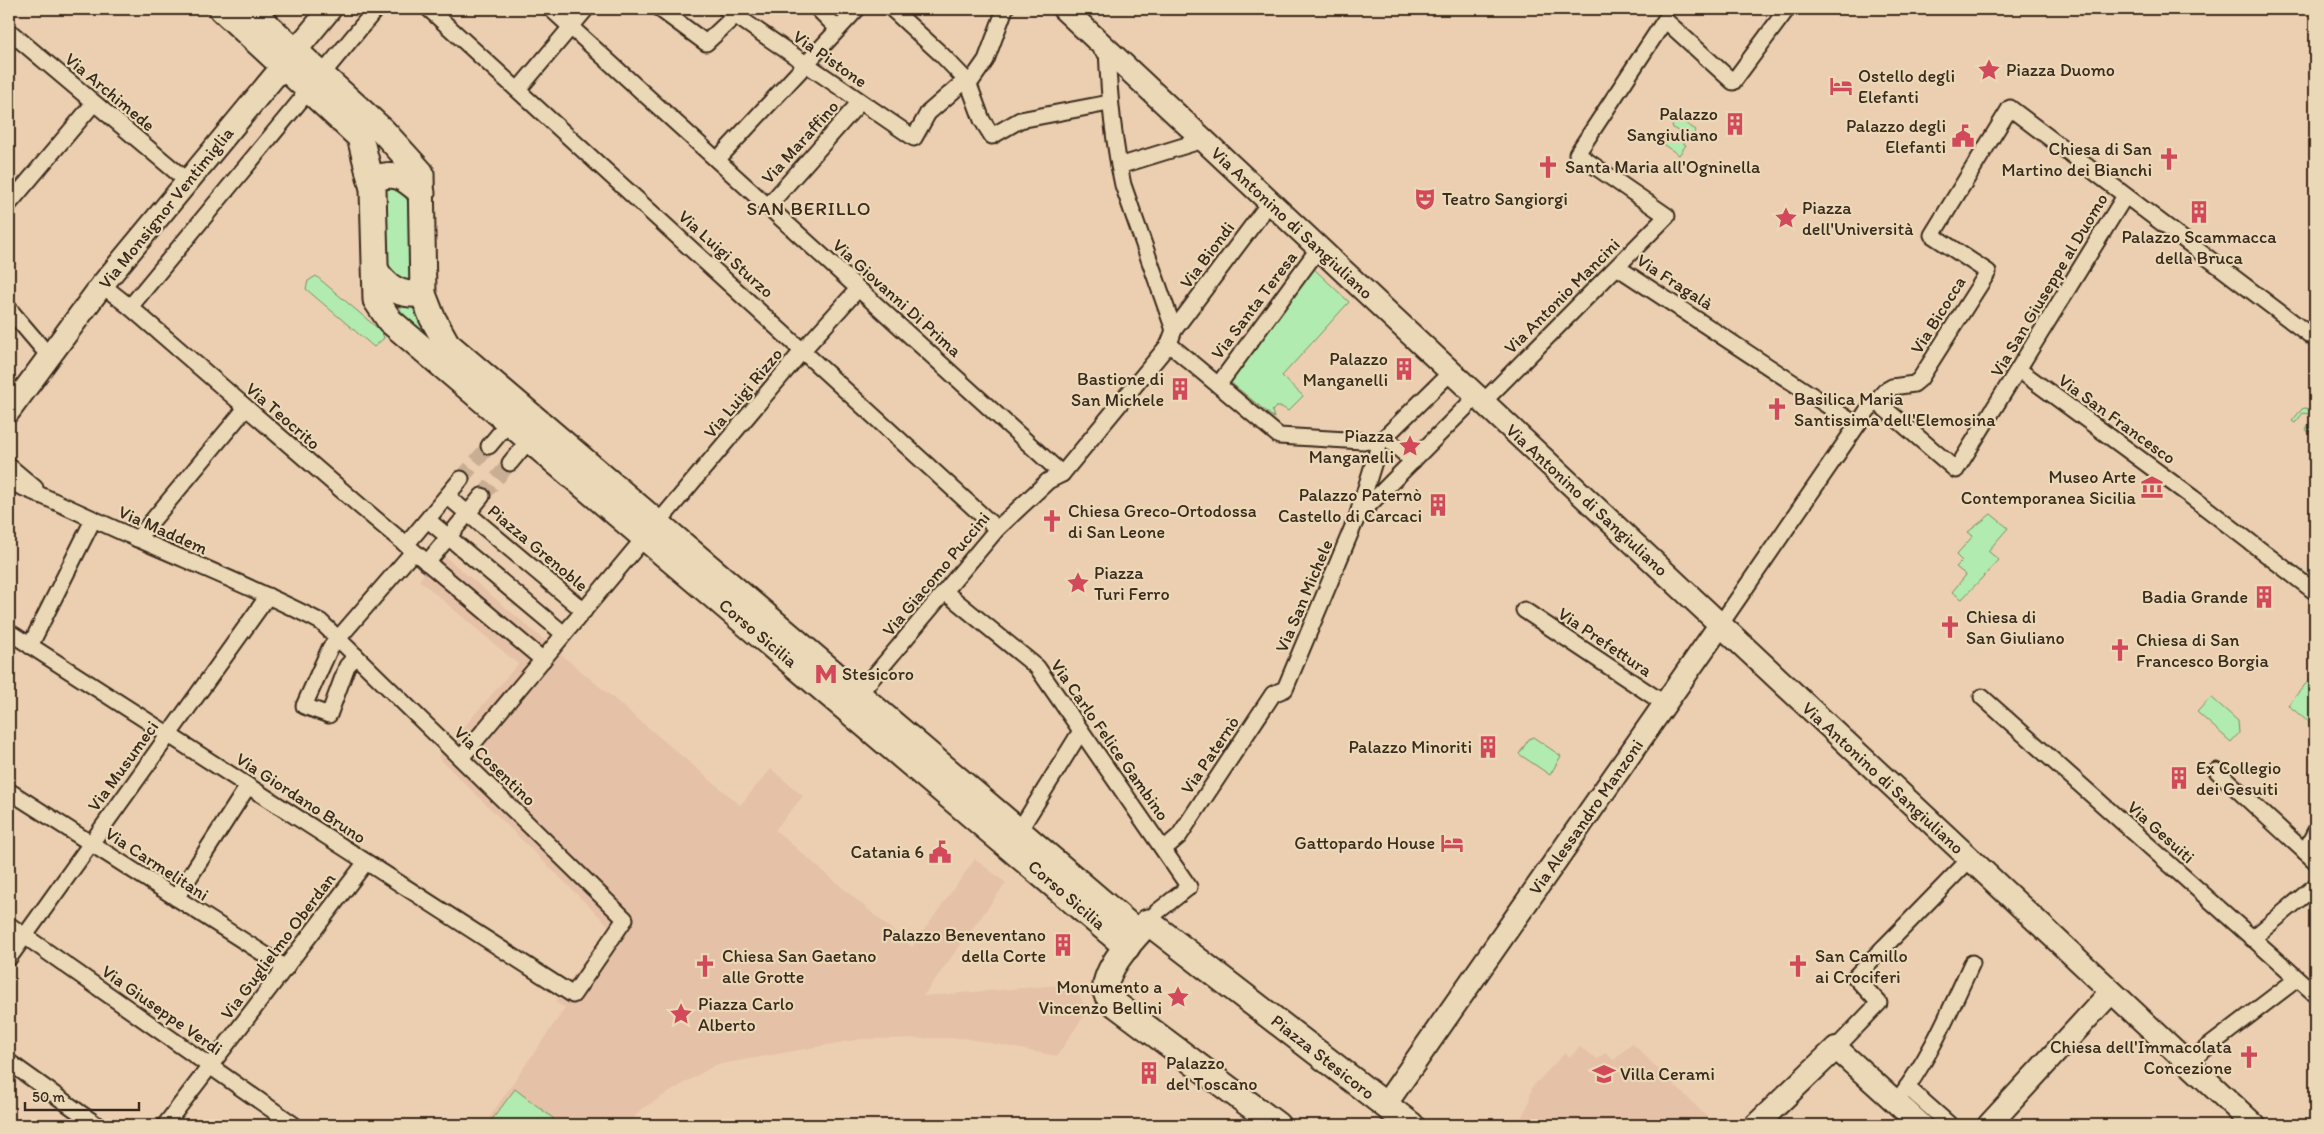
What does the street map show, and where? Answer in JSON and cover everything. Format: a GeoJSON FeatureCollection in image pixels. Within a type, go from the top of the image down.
{"type":"FeatureCollection","features":[{"type":"Feature","properties":{"kind":"main road"},"geometry":{"type":"LineString","coordinates":[[222,9],[383,131],[422,173],[423,294],[432,317],[441,351]]}},
{"type":"Feature","properties":{"kind":"main road"},"geometry":{"type":"LineString","coordinates":[[249,9],[289,58]]}},
{"type":"Feature","properties":{"kind":"main road","name":"Via Monsignor Ventimiglia"},"geometry":{"type":"LineString","coordinates":[[9,412],[102,285],[330,9]]}},
{"type":"Feature","properties":{"kind":"main road","name":"Via Antonino di Sangiuliano"},"geometry":{"type":"LineString","coordinates":[[1064,9],[2254,1125]]}},
{"type":"Feature","properties":{"kind":"main road"},"geometry":{"type":"LineString","coordinates":[[316,82],[360,137],[372,180],[376,300],[390,321],[441,351]]}},
{"type":"Feature","properties":{"kind":"main road"},"geometry":{"type":"LineString","coordinates":[[372,180],[388,174],[397,175],[405,178],[422,193]]}},
{"type":"Feature","properties":{"kind":"main road"},"geometry":{"type":"LineString","coordinates":[[376,271],[382,280],[404,295],[423,294]]}},
{"type":"Feature","properties":{"kind":"main road","name":"Corso Sicilia"},"geometry":{"type":"LineString","coordinates":[[441,351],[509,422],[530,440],[1138,934]]}},
{"type":"Feature","properties":{"kind":"main road","name":"Corso Sicilia"},"geometry":{"type":"LineString","coordinates":[[441,351],[647,535]]}},
{"type":"Feature","properties":{"kind":"main road","name":"Via Alessandro Manzoni"},"geometry":{"type":"LineString","coordinates":[[1389,1099],[1720,625]]}},
{"type":"Feature","properties":{"kind":"main road","name":"Corso Sicilia"},"geometry":{"type":"LineString","coordinates":[[852,701],[1019,831],[1138,934]]}},
{"type":"Feature","properties":{"kind":"main road"},"geometry":{"type":"LineString","coordinates":[[1138,934],[1111,970],[1106,985],[1106,994],[1115,1004],[1277,1125]]}},
{"type":"Feature","properties":{"kind":"main road","name":"Piazza Stesicoro"},"geometry":{"type":"LineString","coordinates":[[1138,934],[1258,1007],[1389,1099],[1411,1125]]}},
{"type":"Feature","properties":{"kind":"main road"},"geometry":{"type":"LineString","coordinates":[[1989,1125],[2111,992]]}},
{"type":"Feature","properties":{"kind":"main road"},"geometry":{"type":"LineString","coordinates":[[1756,1125],[1836,1048],[1902,1095],[1922,1118]]}},
{"type":"Feature","properties":{"kind":"street"},"geometry":{"type":"LineString","coordinates":[[130,307],[376,9]]}},
{"type":"Feature","properties":{"kind":"street","name":"Via Luigi Sturzo"},"geometry":{"type":"LineString","coordinates":[[429,9],[997,529]]}},
{"type":"Feature","properties":{"kind":"street","name":"Via Giovanni Di Prima"},"geometry":{"type":"LineString","coordinates":[[551,9],[1062,474]]}},
{"type":"Feature","properties":{"kind":"street"},"geometry":{"type":"LineString","coordinates":[[518,90],[586,9]]}},
{"type":"Feature","properties":{"kind":"street"},"geometry":{"type":"LineString","coordinates":[[660,9],[706,43],[735,11]]}},
{"type":"Feature","properties":{"kind":"street"},"geometry":{"type":"LineString","coordinates":[[818,9],[838,29]]}},
{"type":"Feature","properties":{"kind":"street"},"geometry":{"type":"LineString","coordinates":[[717,160],[857,9]]}},
{"type":"Feature","properties":{"kind":"street"},"geometry":{"type":"LineString","coordinates":[[892,9],[968,82],[982,120],[992,136],[1020,120],[1109,103]]}},
{"type":"Feature","properties":{"kind":"street"},"geometry":{"type":"LineString","coordinates":[[968,82],[972,80],[986,60],[1005,9]]}},
{"type":"Feature","properties":{"kind":"street","name":"Via Antonio Mancini"},"geometry":{"type":"LineString","coordinates":[[1357,517],[1413,461],[1617,267],[1667,216],[1577,154],[1665,20],[1733,82],[1787,9]]}},
{"type":"Feature","properties":{"kind":"street","name":"Via Pistone"},"geometry":{"type":"LineString","coordinates":[[735,11],[805,65],[914,138],[928,113],[959,86],[968,82]]}},
{"type":"Feature","properties":{"kind":"street","name":"Via Archimede"},"geometry":{"type":"LineString","coordinates":[[9,31],[187,181]]}},
{"type":"Feature","properties":{"kind":"street"},"geometry":{"type":"LineString","coordinates":[[1107,49],[1109,103],[1123,185],[1172,337],[1219,384],[1279,436],[1378,440],[1413,461]]}},
{"type":"Feature","properties":{"kind":"street"},"geometry":{"type":"LineString","coordinates":[[9,204],[94,102]]}},
{"type":"Feature","properties":{"kind":"street","name":"Via Maraffino"},"geometry":{"type":"LineString","coordinates":[[768,206],[860,102]]}},
{"type":"Feature","properties":{"kind":"street","name":"Via Bicocca"},"geometry":{"type":"LineString","coordinates":[[1872,406],[1885,390],[1892,387],[1914,384],[1920,379],[1988,272],[1932,235],[2010,108],[2126,196]]}},
{"type":"Feature","properties":{"kind":"street"},"geometry":{"type":"LineString","coordinates":[[1119,166],[1203,140]]}},
{"type":"Feature","properties":{"kind":"street"},"geometry":{"type":"LineString","coordinates":[[2126,196],[2315,339]]}},
{"type":"Feature","properties":{"kind":"street","name":"Via San Giuseppe al Duomo"},"geometry":{"type":"LineString","coordinates":[[1872,406],[1902,423],[1956,470],[2126,196]]}},
{"type":"Feature","properties":{"kind":"street","name":"Via Biondi"},"geometry":{"type":"LineString","coordinates":[[1062,474],[1172,337],[1270,202]]}},
{"type":"Feature","properties":{"kind":"street","name":"Via Santa Teresa"},"geometry":{"type":"LineString","coordinates":[[1219,384],[1319,248]]}},
{"type":"Feature","properties":{"kind":"street","name":"Via Fragalà"},"geometry":{"type":"LineString","coordinates":[[1617,267],[1857,425]]}},
{"type":"Feature","properties":{"kind":"street","name":"Via Teocrito"},"geometry":{"type":"LineString","coordinates":[[102,285],[410,548]]}},
{"type":"Feature","properties":{"kind":"street","name":"Via Luigi Rizzo"},"geometry":{"type":"LineString","coordinates":[[460,758],[803,350],[858,289]]}},
{"type":"Feature","properties":{"kind":"street"},"geometry":{"type":"LineString","coordinates":[[9,309],[49,356]]}},
{"type":"Feature","properties":{"kind":"street","name":"Via San Francesco"},"geometry":{"type":"LineString","coordinates":[[2019,370],[2193,498],[2315,592]]}},
{"type":"Feature","properties":{"kind":"street"},"geometry":{"type":"LineString","coordinates":[[1378,440],[1450,372]]}},
{"type":"Feature","properties":{"kind":"street"},"geometry":{"type":"LineString","coordinates":[[1857,425],[1872,406]]}},
{"type":"Feature","properties":{"kind":"street"},"geometry":{"type":"LineString","coordinates":[[137,539],[246,408]]}},
{"type":"Feature","properties":{"kind":"street"},"geometry":{"type":"LineString","coordinates":[[489,446],[509,422]]}},
{"type":"Feature","properties":{"kind":"street","name":"Via Alessandro Manzoni"},"geometry":{"type":"LineString","coordinates":[[1720,625],[1857,425]]}},
{"type":"Feature","properties":{"kind":"street"},"geometry":{"type":"LineString","coordinates":[[510,463],[530,440]]}},
{"type":"Feature","properties":{"kind":"street","name":"Via San Michele"},"geometry":{"type":"LineString","coordinates":[[1268,702],[1273,694],[1285,690],[1357,517],[1378,440]]}},
{"type":"Feature","properties":{"kind":"street"},"geometry":{"type":"LineString","coordinates":[[9,466],[44,495]]}},
{"type":"Feature","properties":{"kind":"street","name":"Via Giacomo Puccini"},"geometry":{"type":"LineString","coordinates":[[852,701],[997,529],[1048,481],[1062,474]]}},
{"type":"Feature","properties":{"kind":"street"},"geometry":{"type":"LineString","coordinates":[[356,656],[347,666],[329,715],[304,706],[330,648],[410,548],[428,520],[461,479]]}},
{"type":"Feature","properties":{"kind":"street"},"geometry":{"type":"LineString","coordinates":[[9,482],[44,495]]}},
{"type":"Feature","properties":{"kind":"street","name":"Via Maddem"},"geometry":{"type":"LineString","coordinates":[[44,495],[93,520],[268,596],[321,622],[339,639]]}},
{"type":"Feature","properties":{"kind":"street","name":"Piazza Grenoble"},"geometry":{"type":"LineString","coordinates":[[447,496],[584,611]]}},
{"type":"Feature","properties":{"kind":"street","name":"Piazza Grenoble"},"geometry":{"type":"LineString","coordinates":[[427,563],[482,496]]}},
{"type":"Feature","properties":{"kind":"street"},"geometry":{"type":"LineString","coordinates":[[30,646],[93,520]]}},
{"type":"Feature","properties":{"kind":"street"},"geometry":{"type":"LineString","coordinates":[[428,520],[564,634]]}},
{"type":"Feature","properties":{"kind":"street"},"geometry":{"type":"LineString","coordinates":[[410,548],[543,660]]}},
{"type":"Feature","properties":{"kind":"street","name":"Via Carlo Felice Gambino"},"geometry":{"type":"LineString","coordinates":[[945,592],[1037,667],[1190,887],[1138,934]]}},
{"type":"Feature","properties":{"kind":"street","name":"Via Musumeci"},"geometry":{"type":"LineString","coordinates":[[9,958],[268,596]]}},
{"type":"Feature","properties":{"kind":"street","name":"Via Prefettura"},"geometry":{"type":"LineString","coordinates":[[1524,610],[1665,704]]}},
{"type":"Feature","properties":{"kind":"street","name":"Via Giordano Bruno"},"geometry":{"type":"LineString","coordinates":[[9,632],[573,995]]}},
{"type":"Feature","properties":{"kind":"street","name":"Via Cosentino"},"geometry":{"type":"LineString","coordinates":[[339,639],[625,919],[573,995]]}},
{"type":"Feature","properties":{"kind":"street","name":"Via Gesuiti"},"geometry":{"type":"LineString","coordinates":[[1982,697],[2252,940],[2315,994]]}},
{"type":"Feature","properties":{"kind":"street","name":"Via Paternò"},"geometry":{"type":"LineString","coordinates":[[1164,849],[1179,836],[1268,702]]}},
{"type":"Feature","properties":{"kind":"street"},"geometry":{"type":"LineString","coordinates":[[1019,831],[1081,731]]}},
{"type":"Feature","properties":{"kind":"street"},"geometry":{"type":"LineString","coordinates":[[2216,771],[2310,856]]}},
{"type":"Feature","properties":{"kind":"street"},"geometry":{"type":"LineString","coordinates":[[176,898],[248,786]]}},
{"type":"Feature","properties":{"kind":"street","name":"Via Carmelitani"},"geometry":{"type":"LineString","coordinates":[[9,791],[286,968]]}},
{"type":"Feature","properties":{"kind":"street"},"geometry":{"type":"LineString","coordinates":[[2310,856],[2315,832]]}},
{"type":"Feature","properties":{"kind":"street"},"geometry":{"type":"LineString","coordinates":[[1836,1048],[1879,1003],[1855,977],[1970,859]]}},
{"type":"Feature","properties":{"kind":"street","name":"Via Guglielmo Oberdan"},"geometry":{"type":"LineString","coordinates":[[165,1125],[366,862]]}},
{"type":"Feature","properties":{"kind":"street"},"geometry":{"type":"LineString","coordinates":[[2252,940],[2315,886]]}},
{"type":"Feature","properties":{"kind":"street","name":"Via Giuseppe Verdi"},"geometry":{"type":"LineString","coordinates":[[9,925],[294,1125]]}},
{"type":"Feature","properties":{"kind":"street"},"geometry":{"type":"LineString","coordinates":[[1902,1095],[1937,1036],[1972,963]]}},
{"type":"Feature","properties":{"kind":"street"},"geometry":{"type":"LineString","coordinates":[[2188,1063],[2297,979]]}},
{"type":"Feature","properties":{"kind":"street"},"geometry":{"type":"LineString","coordinates":[[9,1062],[97,1125]]}},
{"type":"Feature","properties":{"kind":"street"},"geometry":{"type":"LineString","coordinates":[[1922,1118],[1950,1125]]}},
{"type":"Feature","properties":{"kind":"shaded area"},"geometry":{"type":"Polygon","coordinates":[[[441,553],[740,805],[771,769],[803,796],[775,830],[912,947],[975,859],[1006,883],[923,996],[1074,984],[1087,1011],[1057,1056],[964,1038],[861,1039],[715,1065],[641,1109],[629,1125],[484,1125],[565,1008],[555,1002],[609,926],[438,757],[518,664],[419,580],[441,553]]]}},
{"type":"Feature","properties":{"kind":"shaded area","name":"Villa Cerami"},"geometry":{"type":"Polygon","coordinates":[[[1632,1043],[1715,1125],[1517,1125],[1528,1105],[1532,1087],[1565,1053],[1570,1057],[1580,1047],[1598,1059],[1605,1053],[1614,1060],[1632,1043]]]}},
{"type":"Feature","properties":{"kind":"green space"},"geometry":{"type":"Polygon","coordinates":[[[1674,116],[1696,130],[1690,139],[1673,128],[1671,121],[1674,116]]]}},
{"type":"Feature","properties":{"kind":"green space"},"geometry":{"type":"Polygon","coordinates":[[[1668,133],[1686,145],[1679,155],[1658,141],[1668,133]]]}},
{"type":"Feature","properties":{"kind":"green space"},"geometry":{"type":"Polygon","coordinates":[[[391,184],[403,192],[410,206],[411,283],[406,288],[384,266],[384,187],[391,184]]]}},
{"type":"Feature","properties":{"kind":"green space"},"geometry":{"type":"Polygon","coordinates":[[[1312,267],[1349,302],[1282,376],[1303,396],[1288,411],[1282,407],[1276,407],[1272,411],[1274,418],[1229,381],[1312,267]]]}},
{"type":"Feature","properties":{"kind":"green space"},"geometry":{"type":"Polygon","coordinates":[[[316,276],[382,332],[384,338],[374,347],[306,289],[308,281],[316,276]]]}},
{"type":"Feature","properties":{"kind":"green space"},"geometry":{"type":"Polygon","coordinates":[[[393,295],[410,302],[424,331],[437,349],[406,318],[393,295]]]}},
{"type":"Feature","properties":{"kind":"green space"},"geometry":{"type":"Polygon","coordinates":[[[2305,408],[2312,410],[2315,418],[2309,432],[2306,430],[2312,419],[2309,414],[2303,413],[2295,423],[2292,421],[2305,408]]]}},
{"type":"Feature","properties":{"kind":"green space"},"geometry":{"type":"Polygon","coordinates":[[[1991,514],[2008,528],[1988,551],[1999,560],[1962,599],[1952,592],[1966,575],[1956,567],[1962,561],[1956,555],[1973,536],[1968,532],[1991,514]]]}},
{"type":"Feature","properties":{"kind":"green space"},"geometry":{"type":"Polygon","coordinates":[[[2315,673],[2315,724],[2306,720],[2288,705],[2315,673]]]}},
{"type":"Feature","properties":{"kind":"green space"},"geometry":{"type":"Polygon","coordinates":[[[2211,697],[2238,721],[2239,733],[2231,742],[2197,712],[2211,697]]]}},
{"type":"Feature","properties":{"kind":"green space"},"geometry":{"type":"Polygon","coordinates":[[[1533,737],[1561,756],[1550,775],[1519,754],[1529,739],[1533,737]]]}},
{"type":"Feature","properties":{"kind":"green space"},"geometry":{"type":"Polygon","coordinates":[[[515,1089],[554,1119],[549,1125],[488,1125],[515,1089]]]}},
{"type":"Feature","properties":{"kind":"tunnel"},"geometry":{"type":"LineString","coordinates":[[461,479],[489,446]]}},
{"type":"Feature","properties":{"kind":"tunnel"},"geometry":{"type":"LineString","coordinates":[[482,496],[510,463]]}},
{"type":"Feature","properties":{"kind":"place","name":"Piazza Duomo"},"geometry":{"type":"Point","coordinates":[1989,70]}},
{"type":"Feature","properties":{"kind":"place","name":"Ostello degli Elefanti"},"geometry":{"type":"Point","coordinates":[1841,86]}},
{"type":"Feature","properties":{"kind":"place","name":"Palazzo Sangiuliano"},"geometry":{"type":"Point","coordinates":[1735,124]}},
{"type":"Feature","properties":{"kind":"place","name":"Palazzo degli Elefanti"},"geometry":{"type":"Point","coordinates":[1963,136]}},
{"type":"Feature","properties":{"kind":"place","name":"Chiesa di San Martino dei Bianchi"},"geometry":{"type":"Point","coordinates":[2169,159]}},
{"type":"Feature","properties":{"kind":"place","name":"Santa Maria all'Ogninella"},"geometry":{"type":"Point","coordinates":[1548,167]}},
{"type":"Feature","properties":{"kind":"place","name":"Teatro Sangiorgi"},"geometry":{"type":"Point","coordinates":[1425,199]}},
{"type":"Feature","properties":{"kind":"place","name":"Palazzo Scammacca della Bruca"},"geometry":{"type":"Point","coordinates":[2199,212]}},
{"type":"Feature","properties":{"kind":"place","name":"Piazza dell'Università"},"geometry":{"type":"Point","coordinates":[1786,218]}},
{"type":"Feature","properties":{"kind":"place","name":"Palazzo Manganelli"},"geometry":{"type":"Point","coordinates":[1404,369]}},
{"type":"Feature","properties":{"kind":"place","name":"Bastione di San Michele"},"geometry":{"type":"Point","coordinates":[1180,389]}},
{"type":"Feature","properties":{"kind":"place","name":"Basilica Maria Santissima dell'Elemosina"},"geometry":{"type":"Point","coordinates":[1777,409]}},
{"type":"Feature","properties":{"kind":"place","name":"Piazza Manganelli"},"geometry":{"type":"Point","coordinates":[1410,446]}},
{"type":"Feature","properties":{"kind":"place","name":"Museo Arte Contemporanea Sicilia"},"geometry":{"type":"Point","coordinates":[2152,487]}},
{"type":"Feature","properties":{"kind":"place","name":"Palazzo Paternò Castello di Carcaci"},"geometry":{"type":"Point","coordinates":[1438,505]}},
{"type":"Feature","properties":{"kind":"place","name":"Chiesa Greco-Ortodossa di San Leone"},"geometry":{"type":"Point","coordinates":[1052,521]}},
{"type":"Feature","properties":{"kind":"place","name":"Piazza Turi Ferro"},"geometry":{"type":"Point","coordinates":[1078,583]}},
{"type":"Feature","properties":{"kind":"place","name":"Badia Grande"},"geometry":{"type":"Point","coordinates":[2264,597]}},
{"type":"Feature","properties":{"kind":"place","name":"Chiesa di San Giuliano"},"geometry":{"type":"Point","coordinates":[1950,627]}},
{"type":"Feature","properties":{"kind":"place","name":"Chiesa di San Francesco Borgia"},"geometry":{"type":"Point","coordinates":[2120,650]}},
{"type":"Feature","properties":{"kind":"place","name":"Stesicoro"},"geometry":{"type":"Point","coordinates":[826,674]}},
{"type":"Feature","properties":{"kind":"place","name":"Palazzo Minoriti"},"geometry":{"type":"Point","coordinates":[1488,747]}},
{"type":"Feature","properties":{"kind":"place","name":"Ex Collegio dei Gesuiti"},"geometry":{"type":"Point","coordinates":[2179,778]}},
{"type":"Feature","properties":{"kind":"place","name":"Gattopardo House"},"geometry":{"type":"Point","coordinates":[1452,843]}},
{"type":"Feature","properties":{"kind":"place","name":"Catania 6"},"geometry":{"type":"Point","coordinates":[940,852]}},
{"type":"Feature","properties":{"kind":"place","name":"Palazzo Beneventano della Corte"},"geometry":{"type":"Point","coordinates":[1063,945]}},
{"type":"Feature","properties":{"kind":"place","name":"Chiesa San Gaetano alle Grotte"},"geometry":{"type":"Point","coordinates":[705,966]}},
{"type":"Feature","properties":{"kind":"place","name":"San Camillo ai Crociferi"},"geometry":{"type":"Point","coordinates":[1798,966]}},
{"type":"Feature","properties":{"kind":"place","name":"Monumento a Vincenzo Bellini"},"geometry":{"type":"Point","coordinates":[1178,997]}},
{"type":"Feature","properties":{"kind":"place","name":"Piazza Carlo Alberto"},"geometry":{"type":"Point","coordinates":[681,1014]}},
{"type":"Feature","properties":{"kind":"place","name":"Chiesa dell'Immacolata Concezione"},"geometry":{"type":"Point","coordinates":[2249,1057]}},
{"type":"Feature","properties":{"kind":"place","name":"Palazzo del Toscano"},"geometry":{"type":"Point","coordinates":[1149,1073]}},
{"type":"Feature","properties":{"kind":"place","name":"Villa Cerami"},"geometry":{"type":"Point","coordinates":[1604,1074]}},
{"type":"Feature","properties":{"kind":"district","name":"SAN BERILLO"},"geometry":{"type":"Point","coordinates":[809,208]}}]}
